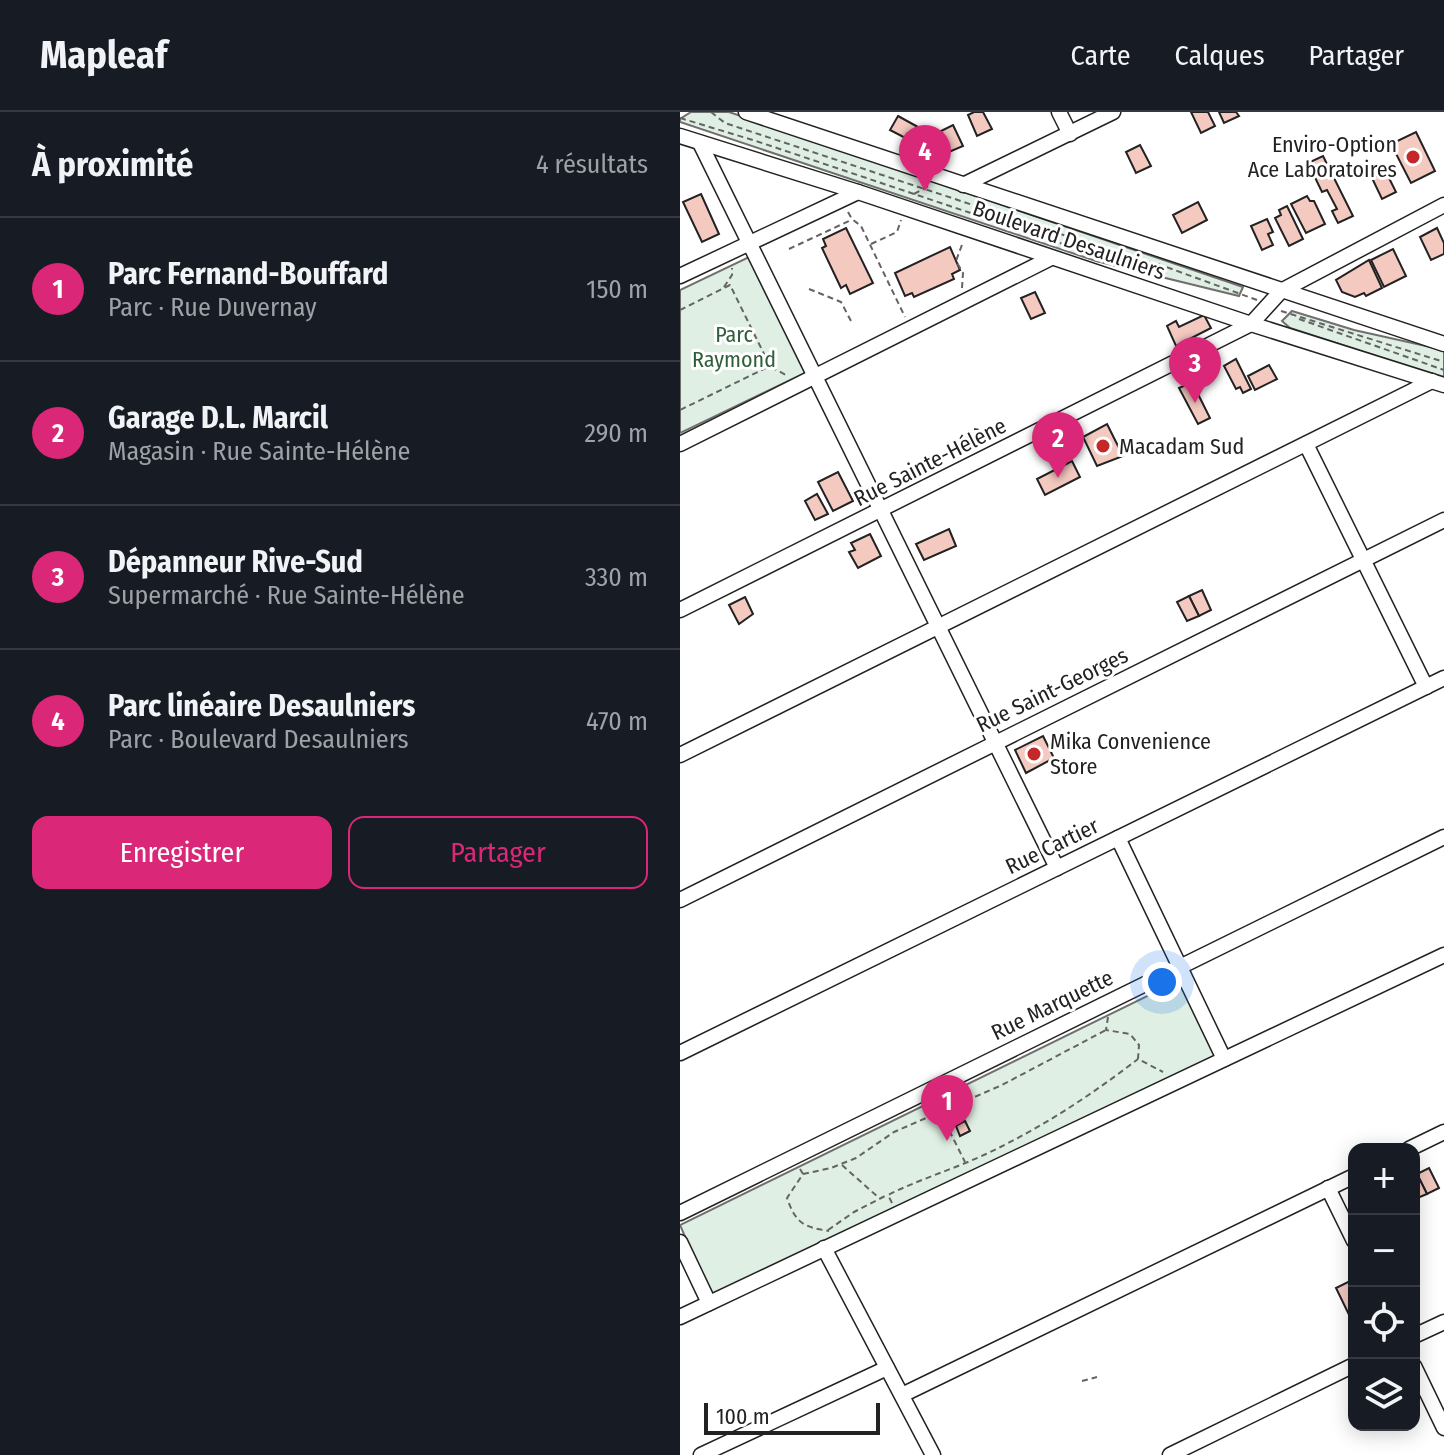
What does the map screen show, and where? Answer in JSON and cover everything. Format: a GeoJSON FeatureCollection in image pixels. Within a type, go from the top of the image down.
{"type":"FeatureCollection","features":[{"type":"Feature","properties":{"kind":"street","name":"Boulevard Desaulniers"},"geometry":{"type":"LineString","coordinates":[[746,112],[1444,344]]}},
{"type":"Feature","properties":{"kind":"street"},"geometry":{"type":"LineString","coordinates":[[1059,112],[1070,134]]}},
{"type":"Feature","properties":{"kind":"street"},"geometry":{"type":"LineString","coordinates":[[963,185],[1113,112]]}},
{"type":"Feature","properties":{"kind":"street","name":"Boulevard Desaulniers"},"geometry":{"type":"LineString","coordinates":[[680,136],[858,192],[905,202],[968,229],[1051,258],[1438,383]]}},
{"type":"Feature","properties":{"kind":"street"},"geometry":{"type":"LineString","coordinates":[[700,143],[1057,868]]}},
{"type":"Feature","properties":{"kind":"street"},"geometry":{"type":"LineString","coordinates":[[812,212],[822,200],[823,189],[819,180]]}},
{"type":"Feature","properties":{"kind":"street"},"geometry":{"type":"LineString","coordinates":[[680,276],[858,192]]}},
{"type":"Feature","properties":{"kind":"street","name":"Rue Sainte-Hélène"},"geometry":{"type":"LineString","coordinates":[[680,610],[1251,324],[1281,291],[1444,205]]}},
{"type":"Feature","properties":{"kind":"street"},"geometry":{"type":"LineString","coordinates":[[680,444],[1051,258]]}},
{"type":"Feature","properties":{"kind":"street"},"geometry":{"type":"LineString","coordinates":[[680,755],[1306,444],[1438,383]]}},
{"type":"Feature","properties":{"kind":"street"},"geometry":{"type":"LineString","coordinates":[[1306,444],[1426,687]]}},
{"type":"Feature","properties":{"kind":"street","name":"Rue Saint-Georges"},"geometry":{"type":"LineString","coordinates":[[680,900],[1444,520]]}},
{"type":"Feature","properties":{"kind":"street","name":"Rue Cartier"},"geometry":{"type":"LineString","coordinates":[[680,1053],[1444,678]]}},
{"type":"Feature","properties":{"kind":"street","name":"Rue Marquette"},"geometry":{"type":"LineString","coordinates":[[680,1213],[1444,837]]}},
{"type":"Feature","properties":{"kind":"street"},"geometry":{"type":"LineString","coordinates":[[1118,838],[1224,1059]]}},
{"type":"Feature","properties":{"kind":"street"},"geometry":{"type":"LineString","coordinates":[[680,1317],[1444,955]]}},
{"type":"Feature","properties":{"kind":"street"},"geometry":{"type":"LineString","coordinates":[[1420,1144],[1444,1132]]}},
{"type":"Feature","properties":{"kind":"street"},"geometry":{"type":"LineString","coordinates":[[902,1395],[1348,1179]]}},
{"type":"Feature","properties":{"kind":"street"},"geometry":{"type":"LineString","coordinates":[[1328,1188],[1348,1229]]}},
{"type":"Feature","properties":{"kind":"street"},"geometry":{"type":"LineString","coordinates":[[680,1242],[709,1303]]}},
{"type":"Feature","properties":{"kind":"street"},"geometry":{"type":"LineString","coordinates":[[824,1248],[933,1455]]}},
{"type":"Feature","properties":{"kind":"street"},"geometry":{"type":"LineString","coordinates":[[1420,1333],[1444,1322]]}},
{"type":"Feature","properties":{"kind":"street"},"geometry":{"type":"LineString","coordinates":[[701,1455],[887,1368]]}},
{"type":"Feature","properties":{"kind":"street"},"geometry":{"type":"LineString","coordinates":[[1170,1455],[1348,1368]]}},
{"type":"Feature","properties":{"kind":"street"},"geometry":{"type":"LineString","coordinates":[[1420,1378],[1444,1428]]}},
{"type":"Feature","properties":{"kind":"path"},"geometry":{"type":"LineString","coordinates":[[711,112],[725,123],[1118,253],[1179,266],[1242,294]]}},
{"type":"Feature","properties":{"kind":"path"},"geometry":{"type":"LineString","coordinates":[[680,118],[756,141],[905,202],[1087,252],[1158,264],[1248,296]]}},
{"type":"Feature","properties":{"kind":"path"},"geometry":{"type":"LineString","coordinates":[[870,245],[897,232],[905,202],[945,178]]}},
{"type":"Feature","properties":{"kind":"path"},"geometry":{"type":"LineString","coordinates":[[842,200],[852,219],[861,226],[911,329]]}},
{"type":"Feature","properties":{"kind":"path"},"geometry":{"type":"LineString","coordinates":[[789,249],[852,219]]}},
{"type":"Feature","properties":{"kind":"path"},"geometry":{"type":"LineString","coordinates":[[967,301],[960,284],[963,273],[956,261],[968,229]]}},
{"type":"Feature","properties":{"kind":"path"},"geometry":{"type":"LineString","coordinates":[[723,289],[732,275],[733,250]]}},
{"type":"Feature","properties":{"kind":"path"},"geometry":{"type":"LineString","coordinates":[[680,310],[730,285],[770,366],[783,372],[796,387]]}},
{"type":"Feature","properties":{"kind":"path"},"geometry":{"type":"LineString","coordinates":[[809,289],[841,302],[851,321]]}},
{"type":"Feature","properties":{"kind":"path"},"geometry":{"type":"LineString","coordinates":[[889,302],[896,299]]}},
{"type":"Feature","properties":{"kind":"path"},"geometry":{"type":"LineString","coordinates":[[1444,362],[1288,313],[1310,325],[1444,370]]}},
{"type":"Feature","properties":{"kind":"path"},"geometry":{"type":"LineString","coordinates":[[680,410],[770,366]]}},
{"type":"Feature","properties":{"kind":"path"},"geometry":{"type":"LineString","coordinates":[[1106,1030],[1109,1001]]}},
{"type":"Feature","properties":{"kind":"path"},"geometry":{"type":"LineString","coordinates":[[1106,1030],[1130,1034],[1139,1045],[1138,1059],[1082,1101],[1025,1134],[879,1199],[828,1230],[815,1230],[803,1224],[793,1213],[787,1198],[803,1174],[856,1158],[894,1132],[1002,1085],[1106,1030]]}},
{"type":"Feature","properties":{"kind":"path"},"geometry":{"type":"LineString","coordinates":[[1138,1059],[1178,1081]]}},
{"type":"Feature","properties":{"kind":"path"},"geometry":{"type":"LineString","coordinates":[[929,1090],[973,1178]]}},
{"type":"Feature","properties":{"kind":"path"},"geometry":{"type":"LineString","coordinates":[[793,1158],[803,1174]]}},
{"type":"Feature","properties":{"kind":"path"},"geometry":{"type":"LineString","coordinates":[[841,1164],[879,1199]]}},
{"type":"Feature","properties":{"kind":"path"},"geometry":{"type":"LineString","coordinates":[[888,1195],[896,1214]]}},
{"type":"Feature","properties":{"kind":"path"},"geometry":{"type":"LineString","coordinates":[[1082,1381],[1097,1377]]}},
{"type":"Feature","properties":{"kind":"green space"},"geometry":{"type":"Polygon","coordinates":[[[691,112],[729,112],[1243,287],[1239,296],[1096,261],[680,122],[691,112]]]}},
{"type":"Feature","properties":{"kind":"green space","name":"Parc Raymond"},"geometry":{"type":"Polygon","coordinates":[[[749,257],[807,372],[680,433],[680,290],[749,257]]]}},
{"type":"Feature","properties":{"kind":"green space"},"geometry":{"type":"Polygon","coordinates":[[[1292,311],[1354,330],[1444,350],[1444,378],[1290,328],[1282,321],[1292,311]]]}},
{"type":"Feature","properties":{"kind":"green space"},"geometry":{"type":"Polygon","coordinates":[[[1184,978],[1219,1057],[711,1297],[680,1225],[1184,978]]]}},
{"type":"Feature","properties":{"kind":"building"},"geometry":{"type":"Polygon","coordinates":[[[983,112],[992,129],[977,136],[968,115],[983,112]]]}},
{"type":"Feature","properties":{"kind":"building"},"geometry":{"type":"Polygon","coordinates":[[[1191,112],[1208,112],[1215,126],[1201,133],[1191,112]]]}},
{"type":"Feature","properties":{"kind":"building"},"geometry":{"type":"Polygon","coordinates":[[[1219,112],[1236,112],[1239,116],[1224,123],[1219,112]]]}},
{"type":"Feature","properties":{"kind":"building"},"geometry":{"type":"Polygon","coordinates":[[[898,116],[918,127],[911,141],[890,130],[898,116]]]}},
{"type":"Feature","properties":{"kind":"building"},"geometry":{"type":"Polygon","coordinates":[[[953,125],[963,146],[949,152],[939,132],[953,125]]]}},
{"type":"Feature","properties":{"kind":"building","name":"Enviro-Option Ace Laboratoires"},"geometry":{"type":"Polygon","coordinates":[[[1416,132],[1435,171],[1411,183],[1391,144],[1416,132]]]}},
{"type":"Feature","properties":{"kind":"building"},"geometry":{"type":"Polygon","coordinates":[[[1140,145],[1151,166],[1136,173],[1126,152],[1140,145]]]}},
{"type":"Feature","properties":{"kind":"building"},"geometry":{"type":"Polygon","coordinates":[[[1323,156],[1353,216],[1338,223],[1332,211],[1337,209],[1327,190],[1322,192],[1308,163],[1323,156]]]}},
{"type":"Feature","properties":{"kind":"building"},"geometry":{"type":"Polygon","coordinates":[[[1386,172],[1396,192],[1382,199],[1372,178],[1386,172]]]}},
{"type":"Feature","properties":{"kind":"building"},"geometry":{"type":"Polygon","coordinates":[[[701,194],[719,234],[702,242],[683,202],[701,194]]]}},
{"type":"Feature","properties":{"kind":"building"},"geometry":{"type":"Polygon","coordinates":[[[1307,196],[1314,201],[1325,224],[1306,233],[1291,204],[1307,196]]]}},
{"type":"Feature","properties":{"kind":"building"},"geometry":{"type":"Polygon","coordinates":[[[1198,202],[1207,220],[1182,233],[1173,215],[1198,202]]]}},
{"type":"Feature","properties":{"kind":"building"},"geometry":{"type":"Polygon","coordinates":[[[1287,206],[1303,239],[1289,246],[1275,218],[1281,215],[1279,210],[1287,206]]]}},
{"type":"Feature","properties":{"kind":"building"},"geometry":{"type":"Polygon","coordinates":[[[1267,219],[1273,232],[1268,234],[1273,245],[1262,250],[1251,226],[1267,219]]]}},
{"type":"Feature","properties":{"kind":"building"},"geometry":{"type":"Polygon","coordinates":[[[846,228],[873,283],[850,294],[846,285],[841,288],[822,248],[826,246],[823,239],[846,228]]]}},
{"type":"Feature","properties":{"kind":"building"},"geometry":{"type":"Polygon","coordinates":[[[1437,228],[1444,243],[1444,254],[1431,260],[1420,237],[1437,228]]]}},
{"type":"Feature","properties":{"kind":"building"},"geometry":{"type":"Polygon","coordinates":[[[950,247],[960,270],[952,274],[954,279],[914,297],[912,293],[905,296],[895,273],[950,247]]]}},
{"type":"Feature","properties":{"kind":"building"},"geometry":{"type":"Polygon","coordinates":[[[1393,249],[1406,276],[1384,287],[1371,260],[1393,249]]]}},
{"type":"Feature","properties":{"kind":"building"},"geometry":{"type":"Polygon","coordinates":[[[1369,260],[1382,288],[1366,296],[1364,293],[1355,297],[1342,292],[1336,280],[1369,260]]]}},
{"type":"Feature","properties":{"kind":"building"},"geometry":{"type":"Polygon","coordinates":[[[1035,292],[1045,313],[1031,319],[1021,298],[1035,292]]]}},
{"type":"Feature","properties":{"kind":"building"},"geometry":{"type":"Polygon","coordinates":[[[1204,315],[1211,328],[1176,346],[1167,326],[1176,321],[1179,327],[1204,315]]]}},
{"type":"Feature","properties":{"kind":"building"},"geometry":{"type":"Polygon","coordinates":[[[1236,359],[1251,389],[1243,393],[1240,387],[1236,389],[1224,366],[1236,359]]]}},
{"type":"Feature","properties":{"kind":"building"},"geometry":{"type":"Polygon","coordinates":[[[1269,365],[1277,379],[1255,390],[1248,376],[1269,365]]]}},
{"type":"Feature","properties":{"kind":"building"},"geometry":{"type":"Polygon","coordinates":[[[1192,382],[1210,418],[1198,424],[1179,388],[1192,382]]]}},
{"type":"Feature","properties":{"kind":"building","name":"Macadam Sud"},"geometry":{"type":"Polygon","coordinates":[[[1107,424],[1123,456],[1097,466],[1083,437],[1107,424]]]}},
{"type":"Feature","properties":{"kind":"building"},"geometry":{"type":"Polygon","coordinates":[[[1072,461],[1080,477],[1045,495],[1037,479],[1072,461]]]}},
{"type":"Feature","properties":{"kind":"building"},"geometry":{"type":"Polygon","coordinates":[[[838,472],[853,501],[833,511],[818,482],[838,472]]]}},
{"type":"Feature","properties":{"kind":"building"},"geometry":{"type":"Polygon","coordinates":[[[817,494],[828,514],[815,520],[805,501],[817,494]]]}},
{"type":"Feature","properties":{"kind":"building"},"geometry":{"type":"Polygon","coordinates":[[[949,529],[956,546],[924,560],[916,544],[949,529]]]}},
{"type":"Feature","properties":{"kind":"building"},"geometry":{"type":"Polygon","coordinates":[[[870,534],[881,556],[858,568],[849,552],[855,550],[851,543],[870,534]]]}},
{"type":"Feature","properties":{"kind":"building"},"geometry":{"type":"Polygon","coordinates":[[[1202,590],[1211,610],[1199,616],[1189,596],[1202,590]]]}},
{"type":"Feature","properties":{"kind":"building"},"geometry":{"type":"Polygon","coordinates":[[[1189,596],[1199,616],[1187,621],[1177,602],[1189,596]]]}},
{"type":"Feature","properties":{"kind":"building"},"geometry":{"type":"Polygon","coordinates":[[[745,597],[753,614],[739,624],[729,605],[745,597]]]}},
{"type":"Feature","properties":{"kind":"building","name":"Mika Convenience Store"},"geometry":{"type":"Polygon","coordinates":[[[1043,736],[1054,758],[1026,773],[1015,750],[1043,736]]]}},
{"type":"Feature","properties":{"kind":"building"},"geometry":{"type":"Polygon","coordinates":[[[965,1121],[970,1131],[960,1136],[956,1126],[965,1121]]]}},
{"type":"Feature","properties":{"kind":"building"},"geometry":{"type":"Polygon","coordinates":[[[1429,1168],[1439,1188],[1427,1194],[1420,1172],[1429,1168]]]}},
{"type":"Feature","properties":{"kind":"building"},"geometry":{"type":"Polygon","coordinates":[[[1420,1180],[1427,1194],[1420,1197],[1420,1180]]]}},
{"type":"Feature","properties":{"kind":"building"},"geometry":{"type":"Polygon","coordinates":[[[1348,1282],[1348,1313],[1336,1288],[1348,1282]]]}},
{"type":"Feature","properties":{"kind":"place","name":"Enviro-Option Ace Laboratoires"},"geometry":{"type":"Point","coordinates":[1413,157]}},
{"type":"Feature","properties":{"kind":"place","name":"Parc linéaire Desaulniers"},"geometry":{"type":"Point","coordinates":[925,191]}},
{"type":"Feature","properties":{"kind":"place","name":"Dépanneur Rive-Sud"},"geometry":{"type":"Point","coordinates":[1195,403]}},
{"type":"Feature","properties":{"kind":"place","name":"Macadam Sud"},"geometry":{"type":"Point","coordinates":[1103,446]}},
{"type":"Feature","properties":{"kind":"place","name":"Garage D.L. Marcil"},"geometry":{"type":"Point","coordinates":[1058,478]}},
{"type":"Feature","properties":{"kind":"place","name":"Mika Convenience Store"},"geometry":{"type":"Point","coordinates":[1034,754]}},
{"type":"Feature","properties":{"kind":"place","name":"Parc Fernand-Bouffard"},"geometry":{"type":"Point","coordinates":[947,1141]}}]}
